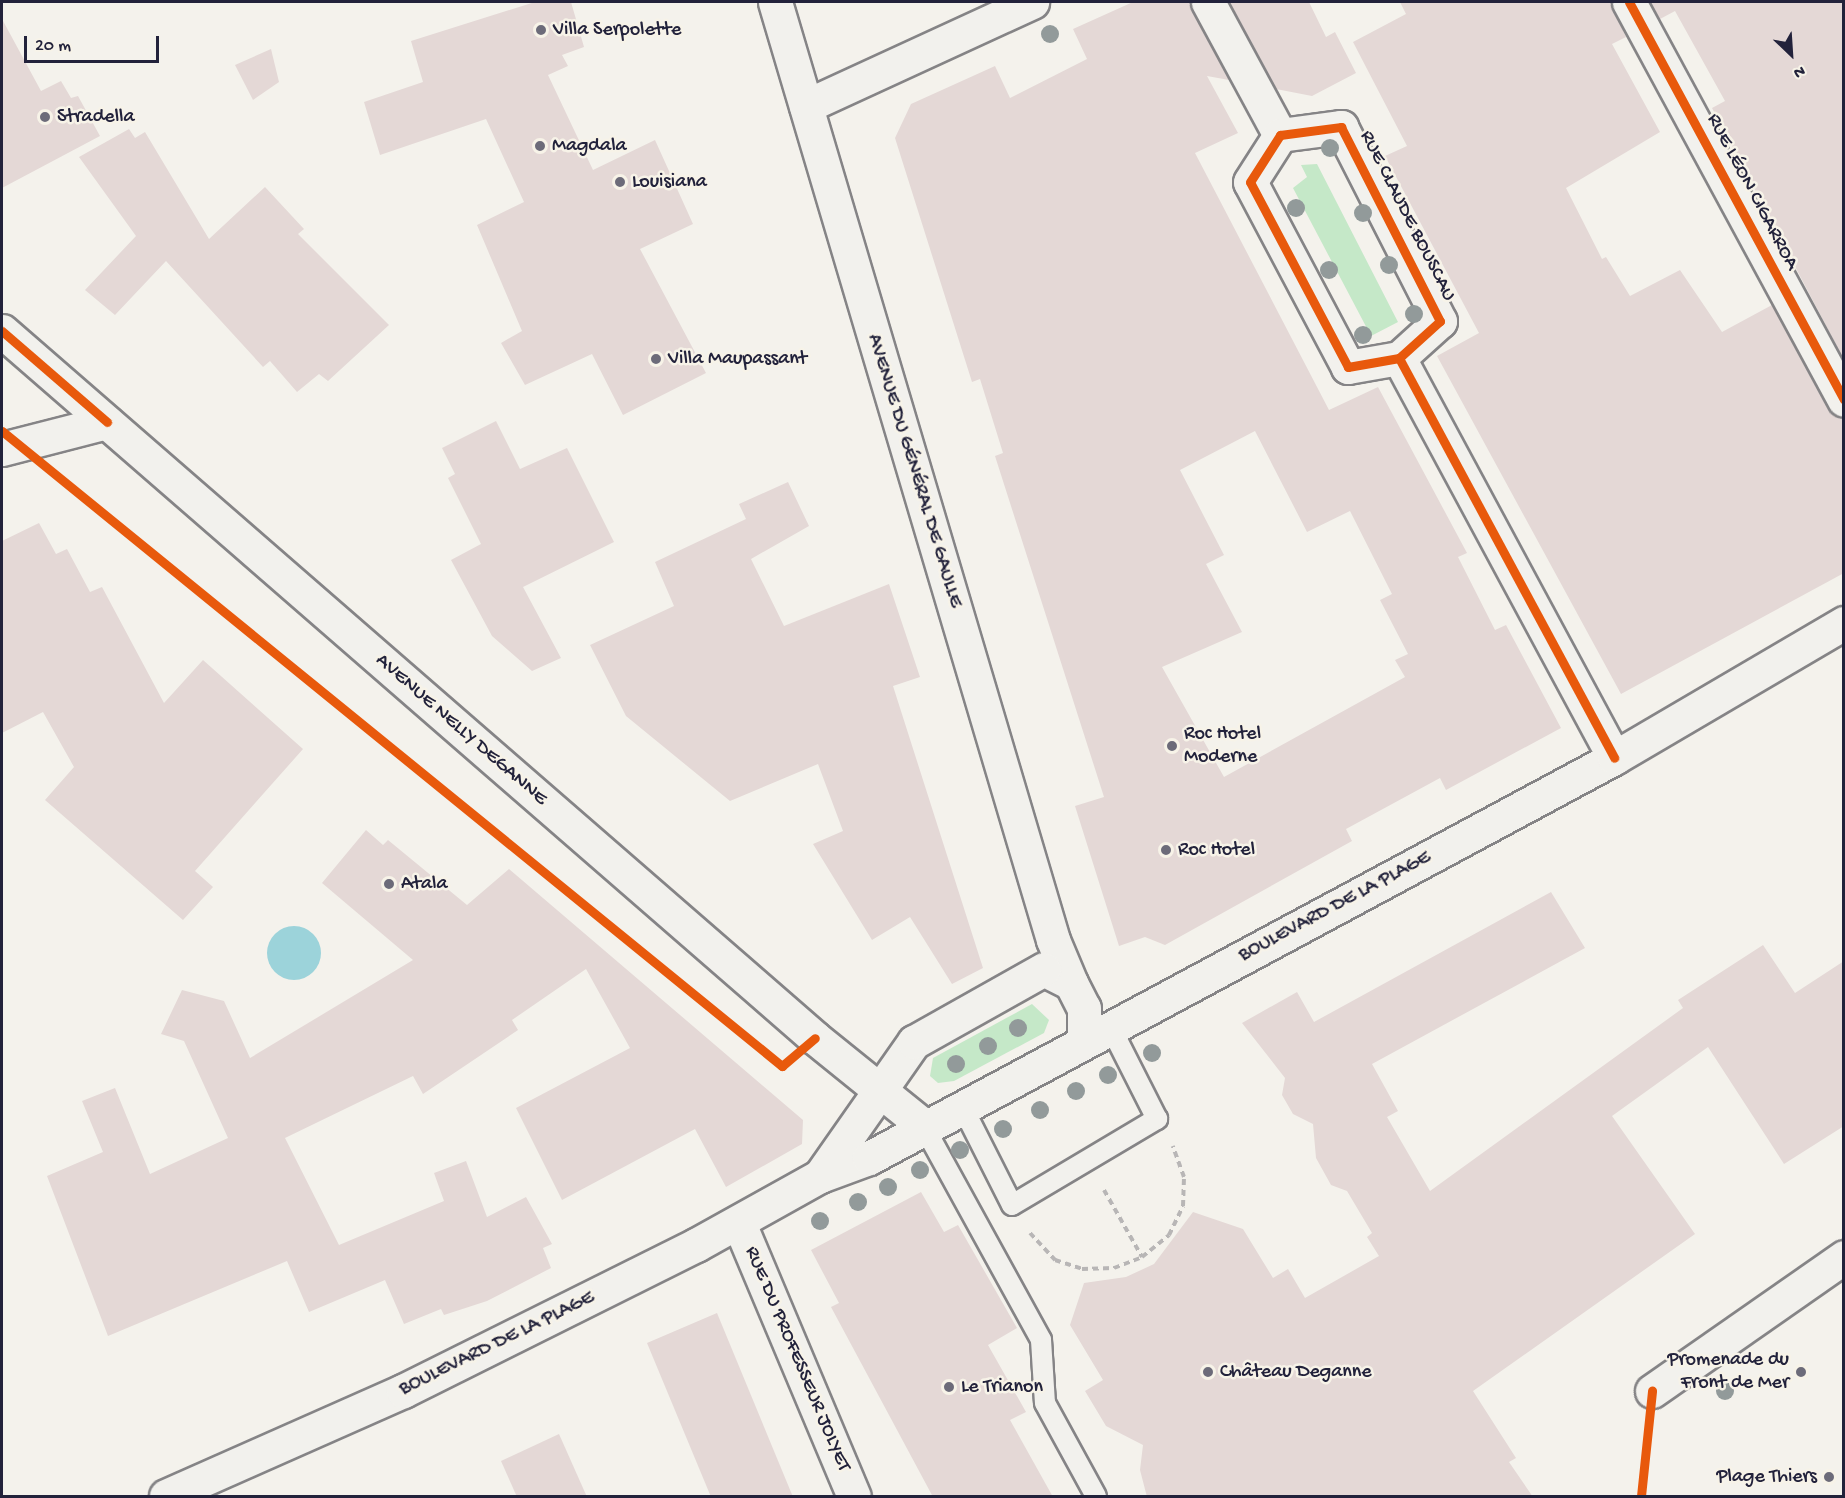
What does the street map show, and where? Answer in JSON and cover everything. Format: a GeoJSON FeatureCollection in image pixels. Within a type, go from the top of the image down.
{"type":"FeatureCollection","features":[{"type":"Feature","properties":{"kind":"main road","name":"AVENUE DU GÉNÉRAL DE GAULLE"},"geometry":{"type":"LineString","coordinates":[[775,2],[1056,964],[1097,1032]]}},
{"type":"Feature","properties":{"kind":"main road"},"geometry":{"type":"LineString","coordinates":[[806,106],[1032,2]]}},
{"type":"Feature","properties":{"kind":"main road"},"geometry":{"type":"LineString","coordinates":[[1208,2],[1280,135],[1250,182],[1348,367],[1399,358],[1614,758]]}},
{"type":"Feature","properties":{"kind":"main road","name":"RUE LÉON CIGARROA"},"geometry":{"type":"LineString","coordinates":[[1629,2],[1844,400]]}},
{"type":"Feature","properties":{"kind":"main road","name":"RUE CLAUDE BOUSCAU"},"geometry":{"type":"LineString","coordinates":[[1280,135],[1341,127],[1440,321],[1399,358]]}},
{"type":"Feature","properties":{"kind":"main road","name":"AVENUE NELLY DEGANNE"},"geometry":{"type":"LineString","coordinates":[[2,331],[923,1125]]}},
{"type":"Feature","properties":{"kind":"main road"},"geometry":{"type":"LineString","coordinates":[[2,449],[107,422]]}},
{"type":"Feature","properties":{"kind":"main road","name":"BOULEVARD DE LA PLAGE"},"geometry":{"type":"LineString","coordinates":[[166,1497],[403,1391],[739,1222],[820,1176],[869,1158],[960,1104],[1614,758],[1844,623]]}},
{"type":"Feature","properties":{"kind":"main road","name":"BOULEVARD DE LA PLAGE"},"geometry":{"type":"LineString","coordinates":[[820,1176],[878,1087],[914,1041],[1056,964]]}},
{"type":"Feature","properties":{"kind":"main road","name":"RUE DU PROFESSEUR JOLYET"},"geometry":{"type":"LineString","coordinates":[[739,1222],[854,1497]]}},
{"type":"Feature","properties":{"kind":"main road"},"geometry":{"type":"LineString","coordinates":[[1652,1391],[1844,1257]]}},
{"type":"Feature","properties":{"kind":"lane"},"geometry":{"type":"LineString","coordinates":[[960,1104],[1012,1205],[1157,1119],[1097,1032]]}},
{"type":"Feature","properties":{"kind":"lane"},"geometry":{"type":"LineString","coordinates":[[923,1125],[1041,1340],[1045,1403],[1096,1497]]}},
{"type":"Feature","properties":{"kind":"path"},"geometry":{"type":"LineString","coordinates":[[1012,1205],[1055,1260],[1082,1269],[1114,1268],[1142,1257],[1169,1235],[1183,1206],[1184,1177],[1157,1119]]}},
{"type":"Feature","properties":{"kind":"path"},"geometry":{"type":"LineString","coordinates":[[1087,1161],[1142,1257]]}},
{"type":"Feature","properties":{"kind":"green space"},"geometry":{"type":"Polygon","coordinates":[[[1317,164],[1398,322],[1371,336],[1293,188],[1307,177],[1301,165],[1317,164]]]}},
{"type":"Feature","properties":{"kind":"green space"},"geometry":{"type":"Polygon","coordinates":[[[1032,1004],[1049,1020],[1044,1033],[954,1081],[938,1083],[930,1076],[933,1058],[1032,1004]]]}},
{"type":"Feature","properties":{"kind":"water"},"geometry":{"type":"Polygon","coordinates":[[[294,926],[304,928],[313,934],[319,943],[321,953],[319,963],[313,972],[304,978],[294,980],[284,978],[275,972],[269,963],[267,953],[269,943],[275,934],[284,928],[294,926]]]}},
{"type":"Feature","properties":{"kind":"building"},"geometry":{"type":"Polygon","coordinates":[[[535,2],[571,2],[584,47],[562,55],[568,66],[548,75],[593,170],[655,140],[693,224],[640,249],[706,373],[623,415],[592,354],[525,385],[501,343],[522,331],[477,225],[524,202],[486,119],[380,155],[364,102],[423,82],[411,41],[535,2]]]}},
{"type":"Feature","properties":{"kind":"building"},"geometry":{"type":"Polygon","coordinates":[[[1133,2],[1189,2],[1229,80],[1207,76],[1238,133],[1195,153],[1329,410],[1378,387],[1467,553],[1458,557],[1495,630],[1506,625],[1561,728],[1446,790],[1440,778],[1346,829],[1352,841],[1165,945],[1145,937],[1119,946],[1075,806],[1104,797],[995,456],[1003,453],[980,379],[972,382],[895,138],[911,104],[995,66],[1010,98],[1087,59],[1073,29],[1133,2]],[[1255,431],[1180,470],[1224,555],[1206,564],[1242,632],[1162,667],[1224,777],[1405,677],[1395,660],[1408,654],[1380,600],[1392,594],[1350,511],[1307,532],[1255,431]]]}},
{"type":"Feature","properties":{"kind":"building"},"geometry":{"type":"Polygon","coordinates":[[[1229,2],[1309,2],[1326,37],[1335,32],[1356,73],[1312,96],[1276,89],[1229,2]]]}},
{"type":"Feature","properties":{"kind":"building"},"geometry":{"type":"Polygon","coordinates":[[[1400,2],[1610,2],[1626,37],[1612,44],[1660,132],[1566,188],[1602,259],[1606,257],[1630,296],[1680,270],[1722,332],[1772,305],[1828,409],[1844,419],[1844,573],[1621,694],[1437,356],[1479,333],[1385,156],[1407,146],[1353,42],[1406,14],[1400,2]]]}},
{"type":"Feature","properties":{"kind":"building"},"geometry":{"type":"Polygon","coordinates":[[[1650,2],[1844,2],[1844,360],[1712,108],[1725,101],[1675,11],[1660,19],[1650,2]]]}},
{"type":"Feature","properties":{"kind":"building","name":"Stradella"},"geometry":{"type":"Polygon","coordinates":[[[2,19],[41,91],[61,81],[71,98],[78,96],[100,136],[2,188],[2,19]]]}},
{"type":"Feature","properties":{"kind":"building"},"geometry":{"type":"Polygon","coordinates":[[[271,49],[279,82],[253,100],[235,65],[271,49]]]}},
{"type":"Feature","properties":{"kind":"building"},"geometry":{"type":"Polygon","coordinates":[[[129,129],[135,138],[145,132],[209,239],[265,187],[304,229],[298,234],[389,325],[328,381],[319,374],[297,392],[270,361],[263,367],[166,261],[115,315],[85,290],[136,236],[79,157],[129,129]]]}},
{"type":"Feature","properties":{"kind":"building"},"geometry":{"type":"Polygon","coordinates":[[[496,421],[520,469],[567,448],[614,542],[523,587],[561,658],[532,671],[492,636],[451,560],[481,544],[448,478],[455,474],[442,448],[496,421]]]}},
{"type":"Feature","properties":{"kind":"building"},"geometry":{"type":"Polygon","coordinates":[[[788,482],[809,526],[751,559],[784,626],[889,584],[920,677],[893,686],[983,968],[952,984],[910,917],[872,940],[813,844],[843,831],[818,764],[730,801],[626,716],[590,645],[674,606],[655,562],[746,519],[739,504],[788,482]]]}},
{"type":"Feature","properties":{"kind":"building"},"geometry":{"type":"Polygon","coordinates":[[[39,523],[56,554],[67,549],[90,592],[102,587],[164,703],[203,660],[303,749],[195,871],[213,887],[183,920],[45,800],[74,767],[43,712],[2,733],[2,541],[39,523]]]}},
{"type":"Feature","properties":{"kind":"building"},"geometry":{"type":"Polygon","coordinates":[[[366,830],[383,845],[388,840],[467,905],[509,869],[803,1120],[802,1144],[726,1187],[695,1129],[562,1200],[516,1108],[630,1048],[586,969],[512,1020],[518,1030],[423,1094],[413,1076],[285,1138],[339,1245],[444,1201],[434,1173],[466,1161],[487,1217],[526,1197],[552,1244],[543,1248],[551,1268],[487,1301],[444,1315],[441,1309],[404,1324],[385,1280],[309,1312],[287,1261],[108,1336],[47,1176],[103,1152],[82,1101],[115,1088],[150,1174],[228,1138],[184,1041],[161,1034],[182,990],[224,1001],[250,1058],[413,960],[322,883],[366,830]]]}},
{"type":"Feature","properties":{"kind":"building"},"geometry":{"type":"Polygon","coordinates":[[[1551,892],[1585,948],[1372,1064],[1398,1111],[1387,1117],[1430,1191],[1683,1008],[1678,1000],[1763,945],[1795,993],[1844,961],[1844,1126],[1784,1164],[1708,1047],[1612,1116],[1695,1234],[1473,1391],[1516,1458],[1509,1462],[1533,1497],[1147,1497],[1140,1470],[1143,1445],[1106,1426],[1085,1391],[1103,1380],[1070,1325],[1084,1283],[1126,1277],[1154,1264],[1193,1212],[1243,1229],[1273,1278],[1288,1269],[1305,1298],[1379,1256],[1367,1237],[1372,1233],[1347,1191],[1331,1185],[1316,1158],[1313,1124],[1293,1114],[1282,1095],[1285,1078],[1242,1023],[1297,992],[1314,1022],[1551,892]]]}},
{"type":"Feature","properties":{"kind":"building"},"geometry":{"type":"Polygon","coordinates":[[[921,1192],[944,1232],[958,1225],[1017,1328],[988,1345],[1026,1412],[1010,1420],[1053,1497],[933,1497],[831,1307],[839,1303],[811,1250],[921,1192]]]}},
{"type":"Feature","properties":{"kind":"building"},"geometry":{"type":"Polygon","coordinates":[[[717,1313],[793,1497],[711,1497],[647,1343],[717,1313]]]}},
{"type":"Feature","properties":{"kind":"building"},"geometry":{"type":"Polygon","coordinates":[[[559,1434],[587,1497],[517,1497],[501,1461],[559,1434]]]}},
{"type":"Feature","properties":{"kind":"cycle path"},"geometry":{"type":"LineString","coordinates":[[1629,2],[1844,400]]}},
{"type":"Feature","properties":{"kind":"cycle path"},"geometry":{"type":"LineString","coordinates":[[1341,127],[1440,321],[1399,358],[1348,367],[1250,182],[1280,135],[1341,127]]}},
{"type":"Feature","properties":{"kind":"cycle path"},"geometry":{"type":"LineString","coordinates":[[2,331],[107,422]]}},
{"type":"Feature","properties":{"kind":"cycle path"},"geometry":{"type":"LineString","coordinates":[[1399,358],[1614,758]]}},
{"type":"Feature","properties":{"kind":"cycle path"},"geometry":{"type":"LineString","coordinates":[[2,431],[782,1066],[815,1038]]}},
{"type":"Feature","properties":{"kind":"cycle path"},"geometry":{"type":"LineString","coordinates":[[1641,1496],[1652,1391]]}},
{"type":"Feature","properties":{"kind":"place","name":"Villa Serpolette"},"geometry":{"type":"Point","coordinates":[541,30]}},
{"type":"Feature","properties":{"kind":"place","name":"Stradella"},"geometry":{"type":"Point","coordinates":[45,117]}},
{"type":"Feature","properties":{"kind":"place","name":"Magdala"},"geometry":{"type":"Point","coordinates":[540,146]}},
{"type":"Feature","properties":{"kind":"place","name":"Louisiana"},"geometry":{"type":"Point","coordinates":[620,182]}},
{"type":"Feature","properties":{"kind":"place","name":"Villa Maupassant"},"geometry":{"type":"Point","coordinates":[656,359]}},
{"type":"Feature","properties":{"kind":"place","name":"Roc Hotel Moderne"},"geometry":{"type":"Point","coordinates":[1172,746]}},
{"type":"Feature","properties":{"kind":"place","name":"Roc Hotel"},"geometry":{"type":"Point","coordinates":[1166,850]}},
{"type":"Feature","properties":{"kind":"place","name":"Atala"},"geometry":{"type":"Point","coordinates":[389,884]}},
{"type":"Feature","properties":{"kind":"place","name":"Château Deganne"},"geometry":{"type":"Point","coordinates":[1208,1372]}},
{"type":"Feature","properties":{"kind":"place","name":"Promenade du Front de Mer"},"geometry":{"type":"Point","coordinates":[1801,1372]}},
{"type":"Feature","properties":{"kind":"place","name":"Le Trianon"},"geometry":{"type":"Point","coordinates":[949,1387]}},
{"type":"Feature","properties":{"kind":"place","name":"Plage Thiers"},"geometry":{"type":"Point","coordinates":[1829,1477]}}]}
